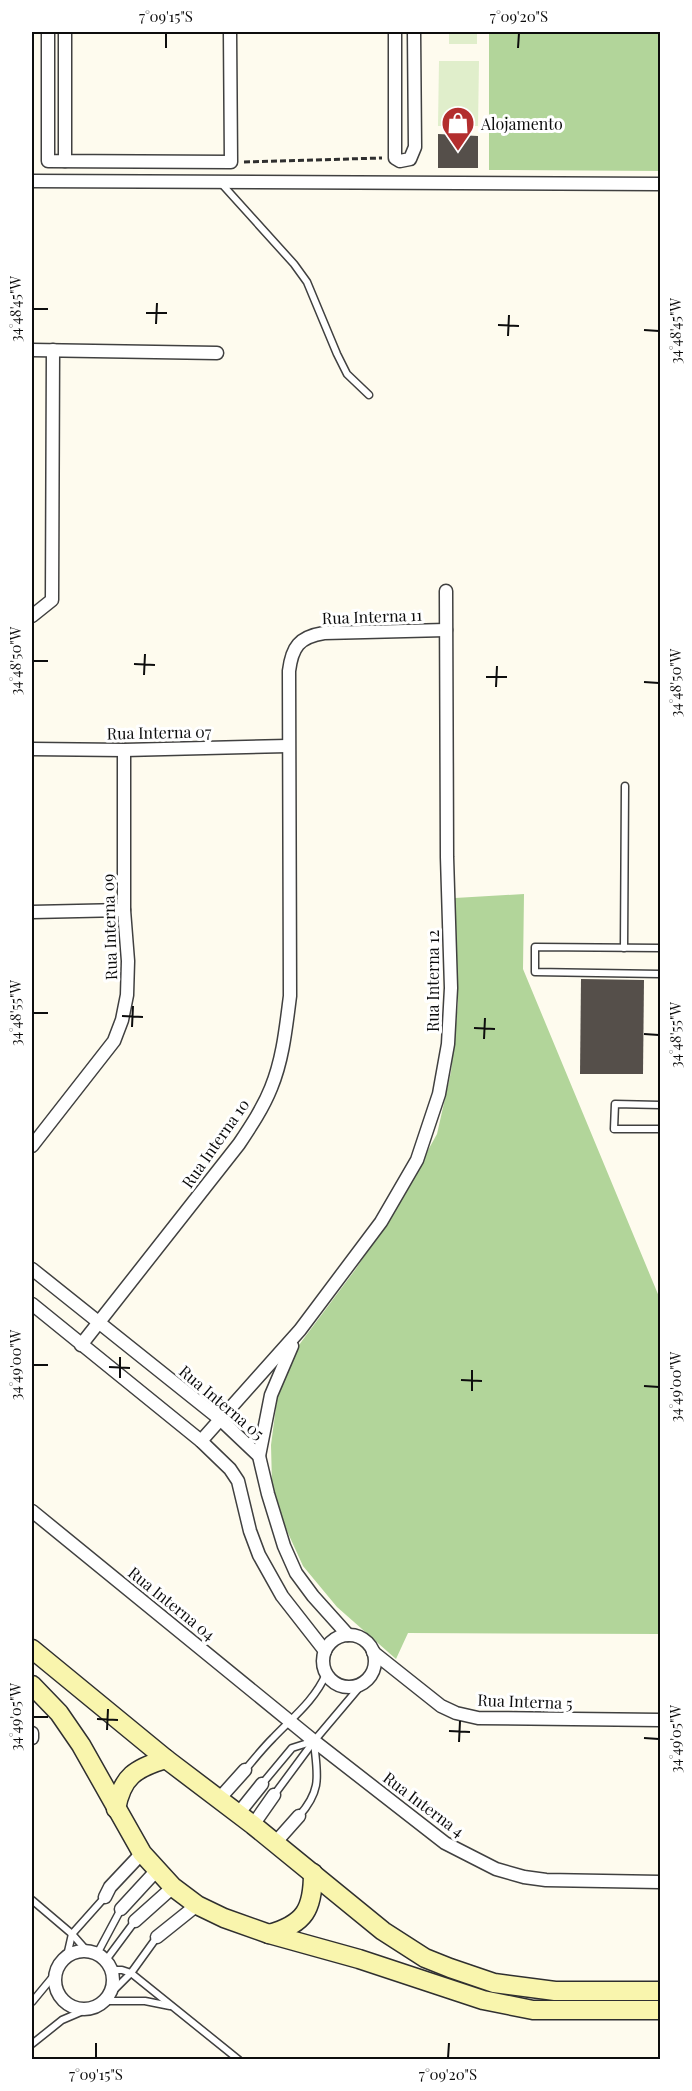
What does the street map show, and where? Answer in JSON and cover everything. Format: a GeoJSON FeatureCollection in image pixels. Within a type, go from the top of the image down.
{"type":"FeatureCollection","features":[{"type":"Feature","properties":{"kind":"main road"},"geometry":{"type":"LineString","coordinates":[[32,1648],[166,1759],[246,1819],[404,1945],[425,1958],[494,1983],[555,1991],[660,1990]]}},
{"type":"Feature","properties":{"kind":"main road"},"geometry":{"type":"LineString","coordinates":[[32,1684],[59,1713],[81,1745],[142,1853],[156,1871],[197,1905],[224,1918],[269,1934],[359,1959],[460,1994],[507,2006],[534,2010],[660,2010]]}},
{"type":"Feature","properties":{"kind":"main road"},"geometry":{"type":"LineString","coordinates":[[116,1809],[118,1797],[127,1779],[143,1767],[166,1759]]}},
{"type":"Feature","properties":{"kind":"main road"},"geometry":{"type":"LineString","coordinates":[[269,1934],[290,1926],[305,1913],[313,1893],[313,1873]]}},
{"type":"Feature","properties":{"kind":"street"},"geometry":{"type":"LineString","coordinates":[[48,32],[48,161],[231,162],[230,32]]}},
{"type":"Feature","properties":{"kind":"street"},"geometry":{"type":"LineString","coordinates":[[64,32],[65,161]]}},
{"type":"Feature","properties":{"kind":"street"},"geometry":{"type":"LineString","coordinates":[[395,32],[395,158],[400,161],[410,159],[415,147],[414,32]]}},
{"type":"Feature","properties":{"kind":"street"},"geometry":{"type":"LineString","coordinates":[[32,181],[660,184]]}},
{"type":"Feature","properties":{"kind":"street"},"geometry":{"type":"LineString","coordinates":[[32,350],[217,353]]}},
{"type":"Feature","properties":{"kind":"street"},"geometry":{"type":"LineString","coordinates":[[32,616],[52,600],[53,351]]}},
{"type":"Feature","properties":{"kind":"street","name":"Rua Interna 12"},"geometry":{"type":"LineString","coordinates":[[201,1441],[300,1330],[381,1222],[417,1160],[439,1094],[448,1044],[451,988],[447,858],[446,591]]}},
{"type":"Feature","properties":{"kind":"street","name":"Rua Interna 11"},"geometry":{"type":"LineString","coordinates":[[288,746],[291,657],[308,635],[446,630]]}},
{"type":"Feature","properties":{"kind":"street","name":"Rua Interna 07"},"geometry":{"type":"LineString","coordinates":[[32,749],[124,750],[288,746]]}},
{"type":"Feature","properties":{"kind":"street","name":"Rua Interna 10"},"geometry":{"type":"LineString","coordinates":[[81,1345],[239,1144],[257,1116],[271,1087],[285,1032],[290,996],[288,746]]}},
{"type":"Feature","properties":{"kind":"street","name":"Rua Interna 09"},"geometry":{"type":"LineString","coordinates":[[32,1146],[114,1041],[122,1020],[127,995],[128,962],[123,910],[124,750]]}},
{"type":"Feature","properties":{"kind":"street"},"geometry":{"type":"LineString","coordinates":[[32,912],[123,910]]}},
{"type":"Feature","properties":{"kind":"street","name":"Rua Interna 05"},"geometry":{"type":"LineString","coordinates":[[32,1269],[221,1420],[259,1456],[284,1546],[296,1573],[348,1635]]}},
{"type":"Feature","properties":{"kind":"street"},"geometry":{"type":"LineString","coordinates":[[32,1304],[221,1458],[238,1481],[250,1531],[259,1555],[282,1596],[325,1651]]}},
{"type":"Feature","properties":{"kind":"street","name":"Rua Interna 12"},"geometry":{"type":"LineString","coordinates":[[259,1456],[271,1395],[300,1330]]}},
{"type":"Feature","properties":{"kind":"street","name":"Rua Interna 04"},"geometry":{"type":"LineString","coordinates":[[32,1511],[292,1721]]}},
{"type":"Feature","properties":{"kind":"street"},"geometry":{"type":"LineString","coordinates":[[348,1635],[363,1640],[373,1652],[375,1664],[371,1675],[363,1683],[353,1687],[343,1687],[333,1682],[326,1674],[323,1659],[325,1651],[334,1640],[348,1635]]}},
{"type":"Feature","properties":{"kind":"street","name":"Rua Interna 5"},"geometry":{"type":"LineString","coordinates":[[373,1652],[441,1706],[456,1713],[478,1718],[660,1720]]}},
{"type":"Feature","properties":{"kind":"street","name":"Rua Interna 4"},"geometry":{"type":"LineString","coordinates":[[292,1721],[314,1741],[446,1843],[496,1869],[546,1880],[660,1882]]}},
{"type":"Feature","properties":{"kind":"street"},"geometry":{"type":"LineString","coordinates":[[32,1733],[32,1738]]}},
{"type":"Feature","properties":{"kind":"street"},"geometry":{"type":"LineString","coordinates":[[219,1799],[245,1770]]}},
{"type":"Feature","properties":{"kind":"street"},"geometry":{"type":"LineString","coordinates":[[246,1819],[262,1784]]}},
{"type":"Feature","properties":{"kind":"street"},"geometry":{"type":"LineString","coordinates":[[246,1819],[274,1795]]}},
{"type":"Feature","properties":{"kind":"street"},"geometry":{"type":"LineString","coordinates":[[275,1843],[299,1816]]}},
{"type":"Feature","properties":{"kind":"street"},"geometry":{"type":"LineString","coordinates":[[105,1897],[110,1887],[142,1853]]}},
{"type":"Feature","properties":{"kind":"street"},"geometry":{"type":"LineString","coordinates":[[121,1909],[156,1871]]}},
{"type":"Feature","properties":{"kind":"street"},"geometry":{"type":"LineString","coordinates":[[135,1920],[173,1887]]}},
{"type":"Feature","properties":{"kind":"street"},"geometry":{"type":"LineString","coordinates":[[157,1937],[197,1905]]}},
{"type":"Feature","properties":{"kind":"street"},"geometry":{"type":"LineString","coordinates":[[76,1952],[100,1959],[113,1982],[107,1997],[98,2006],[90,2008],[81,2009],[71,2006],[58,1992],[55,1983],[60,1964],[67,1956],[76,1952]]}},
{"type":"Feature","properties":{"kind":"lane"},"geometry":{"type":"LineString","coordinates":[[220,182],[294,264],[307,282],[347,374],[369,395]]}},
{"type":"Feature","properties":{"kind":"lane"},"geometry":{"type":"LineString","coordinates":[[624,948],[625,786]]}},
{"type":"Feature","properties":{"kind":"lane"},"geometry":{"type":"LineString","coordinates":[[660,948],[535,947],[535,972],[660,974]]}},
{"type":"Feature","properties":{"kind":"lane"},"geometry":{"type":"LineString","coordinates":[[660,1105],[615,1104],[614,1129],[660,1129]]}},
{"type":"Feature","properties":{"kind":"lane"},"geometry":{"type":"LineString","coordinates":[[245,1770],[273,1738],[292,1721],[318,1690],[326,1674]]}},
{"type":"Feature","properties":{"kind":"lane"},"geometry":{"type":"LineString","coordinates":[[274,1795],[314,1741],[363,1683]]}},
{"type":"Feature","properties":{"kind":"lane"},"geometry":{"type":"LineString","coordinates":[[262,1784],[292,1748],[314,1741]]}},
{"type":"Feature","properties":{"kind":"lane"},"geometry":{"type":"LineString","coordinates":[[299,1816],[314,1798],[316,1789],[314,1741]]}},
{"type":"Feature","properties":{"kind":"lane"},"geometry":{"type":"LineString","coordinates":[[67,1956],[72,1934],[105,1897]]}},
{"type":"Feature","properties":{"kind":"lane"},"geometry":{"type":"LineString","coordinates":[[32,1900],[100,1959],[131,1973],[239,2060]]}},
{"type":"Feature","properties":{"kind":"lane"},"geometry":{"type":"LineString","coordinates":[[100,1959],[121,1909]]}},
{"type":"Feature","properties":{"kind":"lane"},"geometry":{"type":"LineString","coordinates":[[100,1959],[135,1920]]}},
{"type":"Feature","properties":{"kind":"lane"},"geometry":{"type":"LineString","coordinates":[[107,1997],[131,1973],[157,1937]]}},
{"type":"Feature","properties":{"kind":"lane"},"geometry":{"type":"LineString","coordinates":[[32,2002],[56,1973]]}},
{"type":"Feature","properties":{"kind":"lane"},"geometry":{"type":"LineString","coordinates":[[107,1997],[170,2006]]}},
{"type":"Feature","properties":{"kind":"lane"},"geometry":{"type":"LineString","coordinates":[[32,2044],[62,2020],[90,2008]]}},
{"type":"Feature","properties":{"kind":"path"},"geometry":{"type":"LineString","coordinates":[[231,162],[395,158]]}},
{"type":"Feature","properties":{"kind":"green space"},"geometry":{"type":"Polygon","coordinates":[[[449,32],[477,32],[477,44],[449,44],[449,32]]]}},
{"type":"Feature","properties":{"kind":"green space"},"geometry":{"type":"Polygon","coordinates":[[[489,32],[660,32],[660,171],[489,170],[489,32]]]}},
{"type":"Feature","properties":{"kind":"green space"},"geometry":{"type":"Polygon","coordinates":[[[439,61],[479,61],[478,126],[438,126],[439,61]]]}},
{"type":"Feature","properties":{"kind":"green space"},"geometry":{"type":"Polygon","coordinates":[[[524,894],[523,969],[660,1299],[660,1634],[408,1633],[396,1659],[337,1607],[303,1566],[283,1522],[272,1484],[271,1445],[278,1392],[293,1353],[355,1270],[392,1215],[437,1134],[451,1072],[458,1003],[455,898],[524,894]]]}},
{"type":"Feature","properties":{"kind":"building","name":"Alojamento"},"geometry":{"type":"Polygon","coordinates":[[[438,134],[478,136],[478,168],[438,168],[438,134]]]}},
{"type":"Feature","properties":{"kind":"building"},"geometry":{"type":"Polygon","coordinates":[[[581,979],[644,980],[643,1074],[580,1074],[581,979]]]}},
{"type":"Feature","properties":{"kind":"place","name":"Alojamento"},"geometry":{"type":"Point","coordinates":[458,152]}}]}
